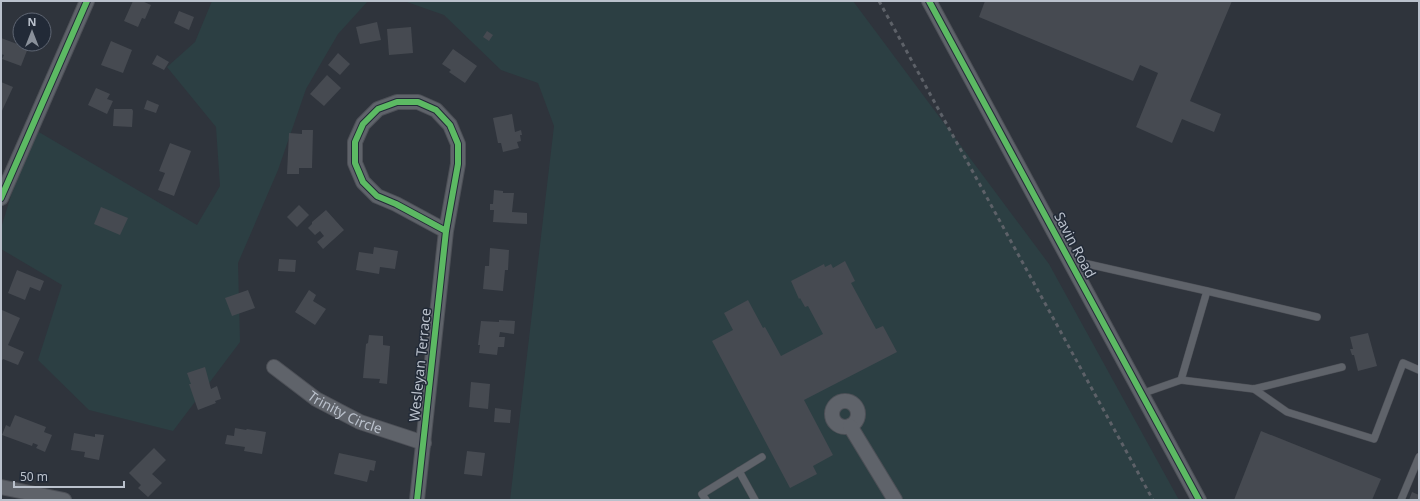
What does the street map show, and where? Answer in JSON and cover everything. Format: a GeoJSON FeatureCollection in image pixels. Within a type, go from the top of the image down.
{"type":"FeatureCollection","features":[{"type":"Feature","properties":{"kind":"street"},"geometry":{"type":"LineString","coordinates":[[1,198],[88,1]]}},
{"type":"Feature","properties":{"kind":"street","name":"Savin Road"},"geometry":{"type":"LineString","coordinates":[[929,1],[1199,500]]}},
{"type":"Feature","properties":{"kind":"street","name":"Wesleyan Terrace"},"geometry":{"type":"LineString","coordinates":[[417,500],[446,232],[458,164],[458,144],[450,124],[436,110],[418,102],[397,102],[378,109],[363,124],[355,142],[355,162],[363,182],[377,196],[396,204],[446,232]]}},
{"type":"Feature","properties":{"kind":"street","name":"Trinity Circle"},"geometry":{"type":"LineString","coordinates":[[274,367],[316,399],[360,422],[424,443]]}},
{"type":"Feature","properties":{"kind":"street"},"geometry":{"type":"LineString","coordinates":[[850,426],[895,500]]}},
{"type":"Feature","properties":{"kind":"street"},"geometry":{"type":"LineString","coordinates":[[1,487],[64,500]]}},
{"type":"Feature","properties":{"kind":"lane"},"geometry":{"type":"LineString","coordinates":[[1069,260],[1317,317]]}},
{"type":"Feature","properties":{"kind":"lane"},"geometry":{"type":"LineString","coordinates":[[1181,380],[1207,291]]}},
{"type":"Feature","properties":{"kind":"lane"},"geometry":{"type":"LineString","coordinates":[[1254,389],[1287,412],[1374,439],[1403,364],[1419,370]]}},
{"type":"Feature","properties":{"kind":"lane"},"geometry":{"type":"LineString","coordinates":[[1141,394],[1181,380],[1254,389],[1342,367]]}},
{"type":"Feature","properties":{"kind":"lane"},"geometry":{"type":"LineString","coordinates":[[706,500],[702,494],[762,457]]}},
{"type":"Feature","properties":{"kind":"lane"},"geometry":{"type":"LineString","coordinates":[[1402,500],[1419,457]]}},
{"type":"Feature","properties":{"kind":"lane"},"geometry":{"type":"LineString","coordinates":[[739,471],[755,500]]}},
{"type":"Feature","properties":{"kind":"green space"},"geometry":{"type":"Polygon","coordinates":[[[212,1],[368,1],[338,34],[306,89],[278,170],[238,263],[240,342],[173,431],[89,410],[38,360],[62,285],[1,249],[1,228],[32,128],[197,225],[220,186],[216,127],[167,67],[195,42],[212,1]]]}},
{"type":"Feature","properties":{"kind":"green space"},"geometry":{"type":"Polygon","coordinates":[[[404,1],[853,1],[1049,264],[1179,500],[510,500],[554,126],[538,83],[501,70],[444,15],[404,1]]]}},
{"type":"Feature","properties":{"kind":"building"},"geometry":{"type":"Polygon","coordinates":[[[133,1],[142,1],[151,5],[145,19],[142,18],[138,27],[124,21],[133,1]]]}},
{"type":"Feature","properties":{"kind":"building"},"geometry":{"type":"Polygon","coordinates":[[[985,1],[1232,1],[1190,101],[1221,114],[1214,132],[1182,119],[1172,143],[1136,127],[1158,73],[1140,65],[1133,81],[979,17],[985,1]]]}},
{"type":"Feature","properties":{"kind":"building"},"geometry":{"type":"Polygon","coordinates":[[[179,11],[194,17],[189,30],[174,23],[179,11]]]}},
{"type":"Feature","properties":{"kind":"building"},"geometry":{"type":"Polygon","coordinates":[[[377,22],[381,40],[360,44],[356,27],[377,22]]]}},
{"type":"Feature","properties":{"kind":"building"},"geometry":{"type":"Polygon","coordinates":[[[411,27],[413,53],[389,55],[387,29],[411,27]]]}},
{"type":"Feature","properties":{"kind":"building"},"geometry":{"type":"Polygon","coordinates":[[[487,31],[493,35],[489,41],[483,37],[487,31]]]}},
{"type":"Feature","properties":{"kind":"building"},"geometry":{"type":"Polygon","coordinates":[[[1,38],[12,42],[12,52],[26,52],[21,66],[2,59],[4,55],[1,54],[1,38]]]}},
{"type":"Feature","properties":{"kind":"building"},"geometry":{"type":"Polygon","coordinates":[[[111,41],[132,50],[123,73],[101,65],[111,41]]]}},
{"type":"Feature","properties":{"kind":"building"},"geometry":{"type":"Polygon","coordinates":[[[453,49],[477,66],[465,83],[449,72],[451,70],[442,64],[453,49]]]}},
{"type":"Feature","properties":{"kind":"building"},"geometry":{"type":"Polygon","coordinates":[[[338,53],[350,64],[340,75],[328,65],[338,53]]]}},
{"type":"Feature","properties":{"kind":"building"},"geometry":{"type":"Polygon","coordinates":[[[157,55],[169,62],[164,70],[152,64],[157,55]]]}},
{"type":"Feature","properties":{"kind":"building"},"geometry":{"type":"Polygon","coordinates":[[[327,75],[341,88],[324,106],[310,94],[327,75]]]}},
{"type":"Feature","properties":{"kind":"building"},"geometry":{"type":"Polygon","coordinates":[[[1,82],[13,87],[1,113],[1,82]]]}},
{"type":"Feature","properties":{"kind":"building"},"geometry":{"type":"Polygon","coordinates":[[[96,88],[110,94],[107,99],[113,101],[107,114],[88,105],[96,88]]]}},
{"type":"Feature","properties":{"kind":"building"},"geometry":{"type":"Polygon","coordinates":[[[147,100],[159,105],[156,113],[144,109],[147,100]]]}},
{"type":"Feature","properties":{"kind":"building"},"geometry":{"type":"Polygon","coordinates":[[[114,109],[132,109],[132,127],[113,126],[114,109]]]}},
{"type":"Feature","properties":{"kind":"building"},"geometry":{"type":"Polygon","coordinates":[[[512,114],[515,132],[521,130],[521,141],[517,142],[519,148],[503,152],[501,143],[498,143],[493,118],[512,114]]]}},
{"type":"Feature","properties":{"kind":"building"},"geometry":{"type":"Polygon","coordinates":[[[302,130],[313,130],[312,168],[299,168],[299,174],[287,174],[289,133],[302,134],[302,130]]]}},
{"type":"Feature","properties":{"kind":"building"},"geometry":{"type":"Polygon","coordinates":[[[170,143],[191,151],[174,196],[158,190],[165,173],[159,171],[170,143]]]}},
{"type":"Feature","properties":{"kind":"building"},"geometry":{"type":"Polygon","coordinates":[[[494,190],[503,191],[503,193],[514,193],[512,212],[527,213],[527,224],[493,222],[494,210],[490,210],[490,204],[493,204],[494,190]]]}},
{"type":"Feature","properties":{"kind":"building"},"geometry":{"type":"Polygon","coordinates":[[[299,205],[309,215],[297,227],[287,217],[299,205]]]}},
{"type":"Feature","properties":{"kind":"building"},"geometry":{"type":"Polygon","coordinates":[[[101,207],[128,218],[120,235],[94,224],[101,207]]]}},
{"type":"Feature","properties":{"kind":"building"},"geometry":{"type":"Polygon","coordinates":[[[326,210],[344,230],[323,249],[317,242],[324,236],[320,231],[315,235],[308,228],[312,222],[326,210]]]}},
{"type":"Feature","properties":{"kind":"building"},"geometry":{"type":"Polygon","coordinates":[[[374,247],[398,251],[395,269],[380,267],[379,274],[356,270],[359,252],[373,254],[374,247]]]}},
{"type":"Feature","properties":{"kind":"building"},"geometry":{"type":"Polygon","coordinates":[[[490,248],[509,250],[508,270],[505,270],[503,291],[483,289],[485,266],[489,266],[490,248]]]}},
{"type":"Feature","properties":{"kind":"building"},"geometry":{"type":"Polygon","coordinates":[[[279,259],[296,260],[295,272],[278,271],[279,259]]]}},
{"type":"Feature","properties":{"kind":"building"},"geometry":{"type":"Polygon","coordinates":[[[845,261],[855,281],[851,283],[876,329],[883,326],[897,352],[804,400],[833,455],[813,466],[817,474],[790,488],[712,341],[733,330],[724,313],[748,300],[763,328],[765,327],[781,356],[823,334],[808,306],[805,307],[800,298],[799,299],[791,281],[824,264],[825,267],[831,264],[833,268],[845,261]]]}},
{"type":"Feature","properties":{"kind":"building"},"geometry":{"type":"Polygon","coordinates":[[[17,270],[44,281],[40,291],[30,287],[25,300],[8,293],[17,270]]]}},
{"type":"Feature","properties":{"kind":"building"},"geometry":{"type":"Polygon","coordinates":[[[248,290],[255,308],[232,316],[225,298],[248,290]]]}},
{"type":"Feature","properties":{"kind":"building"},"geometry":{"type":"Polygon","coordinates":[[[309,290],[316,295],[313,301],[326,309],[315,325],[295,312],[309,290]]]}},
{"type":"Feature","properties":{"kind":"building"},"geometry":{"type":"Polygon","coordinates":[[[2,310],[20,318],[8,345],[24,352],[18,365],[3,359],[1,362],[2,310]]]}},
{"type":"Feature","properties":{"kind":"building"},"geometry":{"type":"Polygon","coordinates":[[[499,320],[515,321],[514,334],[500,332],[499,337],[505,337],[504,347],[498,347],[497,355],[479,353],[480,345],[478,345],[481,321],[499,322],[499,320]]]}},
{"type":"Feature","properties":{"kind":"building"},"geometry":{"type":"Polygon","coordinates":[[[1368,333],[1377,366],[1358,371],[1354,355],[1352,355],[1350,349],[1353,349],[1350,337],[1368,333]]]}},
{"type":"Feature","properties":{"kind":"building"},"geometry":{"type":"Polygon","coordinates":[[[369,335],[383,336],[383,345],[390,346],[387,384],[379,383],[380,379],[363,378],[366,344],[368,343],[369,335]]]}},
{"type":"Feature","properties":{"kind":"building"},"geometry":{"type":"Polygon","coordinates":[[[205,367],[211,389],[217,386],[221,399],[215,401],[216,403],[198,410],[189,384],[191,384],[187,373],[205,367]]]}},
{"type":"Feature","properties":{"kind":"building"},"geometry":{"type":"Polygon","coordinates":[[[471,382],[490,384],[488,409],[469,407],[471,382]]]}},
{"type":"Feature","properties":{"kind":"building"},"geometry":{"type":"Polygon","coordinates":[[[495,408],[511,410],[510,423],[494,422],[495,408]]]}},
{"type":"Feature","properties":{"kind":"building"},"geometry":{"type":"Polygon","coordinates":[[[15,415],[46,427],[44,432],[52,435],[45,452],[36,448],[38,445],[33,443],[32,446],[2,435],[6,425],[10,427],[15,415]]]}},
{"type":"Feature","properties":{"kind":"building"},"geometry":{"type":"Polygon","coordinates":[[[235,428],[266,432],[262,454],[244,451],[245,447],[225,444],[227,435],[234,436],[235,428]]]}},
{"type":"Feature","properties":{"kind":"building"},"geometry":{"type":"Polygon","coordinates":[[[1261,431],[1381,479],[1372,500],[1234,500],[1261,431]]]}},
{"type":"Feature","properties":{"kind":"building"},"geometry":{"type":"Polygon","coordinates":[[[74,433],[95,437],[95,434],[104,435],[99,460],[84,457],[85,452],[71,450],[74,433]]]}},
{"type":"Feature","properties":{"kind":"building"},"geometry":{"type":"Polygon","coordinates":[[[154,448],[166,460],[152,474],[162,483],[148,497],[138,488],[141,485],[129,473],[154,448]]]}},
{"type":"Feature","properties":{"kind":"building"},"geometry":{"type":"Polygon","coordinates":[[[467,451],[485,453],[482,476],[464,474],[467,451]]]}},
{"type":"Feature","properties":{"kind":"building"},"geometry":{"type":"Polygon","coordinates":[[[339,453],[376,461],[374,471],[370,470],[367,482],[334,474],[339,453]]]}},
{"type":"Feature","properties":{"kind":"building"},"geometry":{"type":"Polygon","coordinates":[[[1412,492],[1419,495],[1419,500],[1409,500],[1412,492]]]}},
{"type":"Feature","properties":{"kind":"railway"},"geometry":{"type":"LineString","coordinates":[[879,1],[1153,500]]}},
{"type":"Feature","properties":{"kind":"cycle path"},"geometry":{"type":"LineString","coordinates":[[1,198],[87,1]]}},
{"type":"Feature","properties":{"kind":"cycle path"},"geometry":{"type":"LineString","coordinates":[[929,1],[1199,500]]}},
{"type":"Feature","properties":{"kind":"cycle path"},"geometry":{"type":"LineString","coordinates":[[417,500],[446,231],[458,164],[458,144],[450,125],[436,110],[418,102],[397,102],[378,109],[363,124],[355,142],[355,163],[363,182],[377,196],[396,204],[446,231]]}}]}
